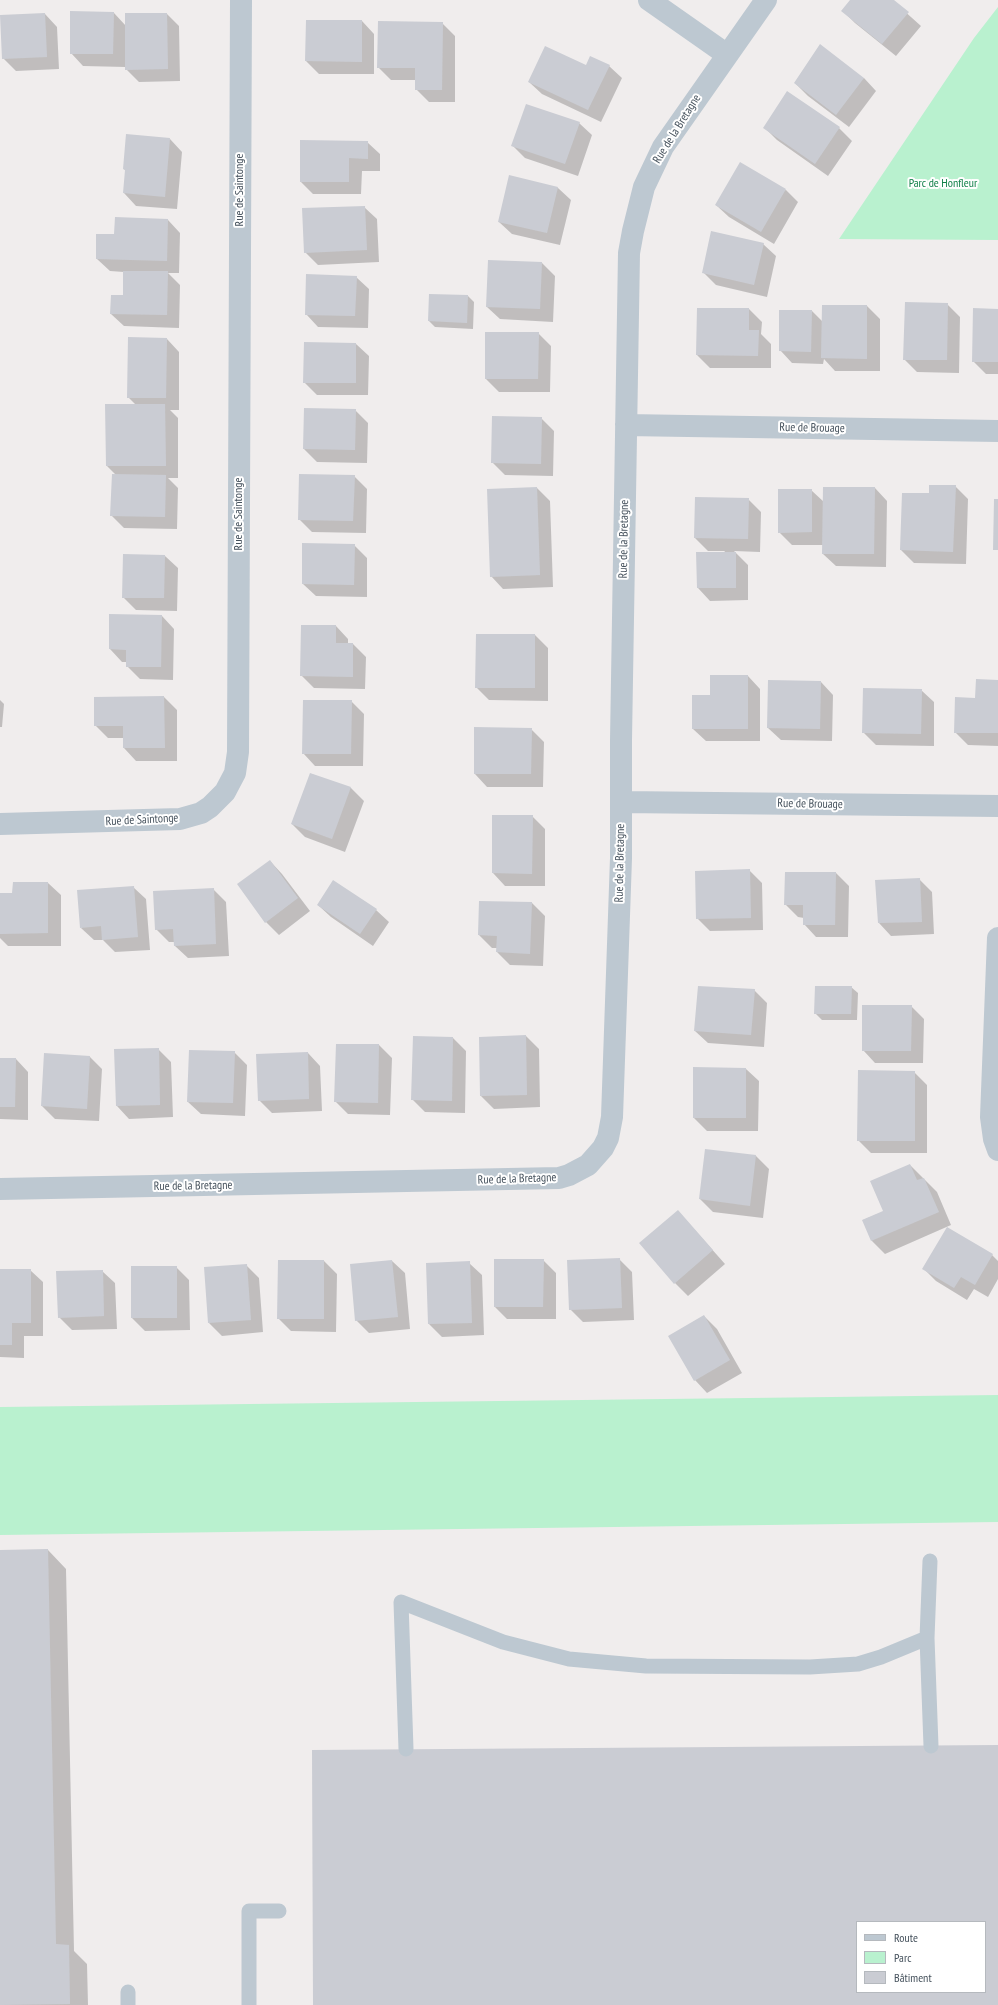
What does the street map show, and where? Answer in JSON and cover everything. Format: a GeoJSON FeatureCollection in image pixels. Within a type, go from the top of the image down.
{"type":"FeatureCollection","features":[{"type":"Feature","properties":{"kind":"street","name":"Rue de Saintonge"},"geometry":{"type":"LineString","coordinates":[[0,824],[180,820],[201,813],[210,807],[225,792],[235,773],[238,744],[241,0]]}},
{"type":"Feature","properties":{"kind":"street"},"geometry":{"type":"LineString","coordinates":[[649,0],[726,54]]}},
{"type":"Feature","properties":{"kind":"street","name":"Rue de la Bretagne"},"geometry":{"type":"LineString","coordinates":[[0,1189],[540,1180],[559,1178],[580,1171],[596,1157],[608,1138],[611,1127],[621,802],[629,253],[644,187],[664,147],[726,54],[766,0]]}},
{"type":"Feature","properties":{"kind":"street","name":"Rue de Brouage"},"geometry":{"type":"LineString","coordinates":[[626,425],[998,432]]}},
{"type":"Feature","properties":{"kind":"street","name":"Rue de Brouage"},"geometry":{"type":"LineString","coordinates":[[621,802],[998,806]]}},
{"type":"Feature","properties":{"kind":"street"},"geometry":{"type":"LineString","coordinates":[[998,938],[991,1117],[993,1134],[998,1150]]}},
{"type":"Feature","properties":{"kind":"lane"},"geometry":{"type":"LineString","coordinates":[[930,1561],[927,1638],[931,1746]]}},
{"type":"Feature","properties":{"kind":"lane"},"geometry":{"type":"LineString","coordinates":[[406,1750],[401,1602],[503,1642],[569,1659],[646,1666],[810,1667],[858,1664],[881,1657],[927,1638]]}},
{"type":"Feature","properties":{"kind":"lane"},"geometry":{"type":"LineString","coordinates":[[249,2005],[249,1911],[279,1911]]}},
{"type":"Feature","properties":{"kind":"green space","name":"Parc de Honfleur"},"geometry":{"type":"Polygon","coordinates":[[[998,7],[998,240],[839,239],[974,38],[998,7]]]}},
{"type":"Feature","properties":{"kind":"green space"},"geometry":{"type":"Polygon","coordinates":[[[998,1395],[998,1522],[0,1535],[0,1407],[998,1395]]]}},
{"type":"Feature","properties":{"kind":"building"},"geometry":{"type":"Polygon","coordinates":[[[850,0],[894,0],[909,12],[882,44],[841,11],[850,0]]]}},
{"type":"Feature","properties":{"kind":"building"},"geometry":{"type":"Polygon","coordinates":[[[70,11],[114,12],[113,54],[70,54],[70,11]]]}},
{"type":"Feature","properties":{"kind":"building"},"geometry":{"type":"Polygon","coordinates":[[[45,13],[47,57],[2,59],[0,15],[45,13]]]}},
{"type":"Feature","properties":{"kind":"building"},"geometry":{"type":"Polygon","coordinates":[[[125,13],[167,13],[168,69],[125,70],[125,13]]]}},
{"type":"Feature","properties":{"kind":"building"},"geometry":{"type":"Polygon","coordinates":[[[306,20],[362,20],[362,62],[305,61],[306,20]]]}},
{"type":"Feature","properties":{"kind":"building"},"geometry":{"type":"Polygon","coordinates":[[[378,21],[443,22],[442,90],[415,90],[415,68],[377,68],[378,21]]]}},
{"type":"Feature","properties":{"kind":"building"},"geometry":{"type":"Polygon","coordinates":[[[820,44],[864,78],[836,115],[794,83],[820,44]]]}},
{"type":"Feature","properties":{"kind":"building"},"geometry":{"type":"Polygon","coordinates":[[[545,46],[586,65],[590,56],[610,65],[588,110],[528,82],[545,46]]]}},
{"type":"Feature","properties":{"kind":"building"},"geometry":{"type":"Polygon","coordinates":[[[787,91],[840,127],[815,164],[763,128],[787,91]]]}},
{"type":"Feature","properties":{"kind":"building"},"geometry":{"type":"Polygon","coordinates":[[[526,104],[580,122],[565,164],[511,146],[526,104]]]}},
{"type":"Feature","properties":{"kind":"building"},"geometry":{"type":"Polygon","coordinates":[[[126,134],[170,138],[165,197],[123,193],[125,170],[123,169],[126,134]]]}},
{"type":"Feature","properties":{"kind":"building"},"geometry":{"type":"Polygon","coordinates":[[[300,140],[368,141],[368,159],[349,158],[349,182],[300,182],[300,140]]]}},
{"type":"Feature","properties":{"kind":"building"},"geometry":{"type":"Polygon","coordinates":[[[740,162],[786,189],[761,232],[715,205],[740,162]]]}},
{"type":"Feature","properties":{"kind":"building"},"geometry":{"type":"Polygon","coordinates":[[[509,175],[558,187],[547,233],[498,222],[509,175]]]}},
{"type":"Feature","properties":{"kind":"building"},"geometry":{"type":"Polygon","coordinates":[[[365,206],[367,250],[304,253],[302,208],[365,206]]]}},
{"type":"Feature","properties":{"kind":"building"},"geometry":{"type":"Polygon","coordinates":[[[115,217],[168,219],[167,261],[96,259],[96,234],[114,234],[115,217]]]}},
{"type":"Feature","properties":{"kind":"building"},"geometry":{"type":"Polygon","coordinates":[[[711,231],[764,243],[754,285],[702,273],[711,231]]]}},
{"type":"Feature","properties":{"kind":"building"},"geometry":{"type":"Polygon","coordinates":[[[488,260],[542,262],[540,309],[486,307],[488,260]]]}},
{"type":"Feature","properties":{"kind":"building"},"geometry":{"type":"Polygon","coordinates":[[[123,271],[168,271],[167,315],[110,314],[111,295],[123,295],[123,271]]]}},
{"type":"Feature","properties":{"kind":"building"},"geometry":{"type":"Polygon","coordinates":[[[306,274],[357,276],[355,316],[305,315],[306,274]]]}},
{"type":"Feature","properties":{"kind":"building"},"geometry":{"type":"Polygon","coordinates":[[[429,294],[468,295],[467,323],[428,321],[429,294]]]}},
{"type":"Feature","properties":{"kind":"building"},"geometry":{"type":"Polygon","coordinates":[[[905,302],[948,303],[947,360],[903,360],[905,302]]]}},
{"type":"Feature","properties":{"kind":"building"},"geometry":{"type":"Polygon","coordinates":[[[822,305],[867,305],[867,359],[821,358],[822,305]]]}},
{"type":"Feature","properties":{"kind":"building"},"geometry":{"type":"Polygon","coordinates":[[[697,308],[749,308],[749,330],[759,330],[758,356],[696,355],[697,308]]]}},
{"type":"Feature","properties":{"kind":"building"},"geometry":{"type":"Polygon","coordinates":[[[973,308],[998,309],[998,362],[972,362],[973,308]]]}},
{"type":"Feature","properties":{"kind":"building"},"geometry":{"type":"Polygon","coordinates":[[[779,310],[812,310],[811,352],[779,351],[779,310]]]}},
{"type":"Feature","properties":{"kind":"building"},"geometry":{"type":"Polygon","coordinates":[[[485,332],[539,332],[538,379],[485,379],[485,332]]]}},
{"type":"Feature","properties":{"kind":"building"},"geometry":{"type":"Polygon","coordinates":[[[128,337],[167,338],[166,398],[127,398],[128,337]]]}},
{"type":"Feature","properties":{"kind":"building"},"geometry":{"type":"Polygon","coordinates":[[[304,342],[356,343],[356,383],[303,383],[304,342]]]}},
{"type":"Feature","properties":{"kind":"building"},"geometry":{"type":"Polygon","coordinates":[[[105,404],[165,404],[166,466],[106,466],[105,404]]]}},
{"type":"Feature","properties":{"kind":"building"},"geometry":{"type":"Polygon","coordinates":[[[304,408],[356,409],[355,450],[303,449],[304,408]]]}},
{"type":"Feature","properties":{"kind":"building"},"geometry":{"type":"Polygon","coordinates":[[[492,416],[542,417],[541,464],[491,463],[492,416]]]}},
{"type":"Feature","properties":{"kind":"building"},"geometry":{"type":"Polygon","coordinates":[[[112,474],[166,475],[165,517],[110,516],[112,474]]]}},
{"type":"Feature","properties":{"kind":"building"},"geometry":{"type":"Polygon","coordinates":[[[299,474],[355,475],[353,521],[298,520],[299,474]]]}},
{"type":"Feature","properties":{"kind":"building"},"geometry":{"type":"Polygon","coordinates":[[[929,485],[956,485],[953,552],[900,550],[902,493],[929,493],[929,485]]]}},
{"type":"Feature","properties":{"kind":"building"},"geometry":{"type":"Polygon","coordinates":[[[537,487],[540,575],[490,577],[487,489],[537,487]]]}},
{"type":"Feature","properties":{"kind":"building"},"geometry":{"type":"Polygon","coordinates":[[[823,487],[875,487],[874,554],[822,554],[823,487]]]}},
{"type":"Feature","properties":{"kind":"building"},"geometry":{"type":"Polygon","coordinates":[[[778,489],[812,489],[812,532],[778,533],[778,489]]]}},
{"type":"Feature","properties":{"kind":"building"},"geometry":{"type":"Polygon","coordinates":[[[695,497],[749,498],[748,539],[694,538],[695,497]]]}},
{"type":"Feature","properties":{"kind":"building"},"geometry":{"type":"Polygon","coordinates":[[[994,499],[998,499],[998,550],[993,550],[994,499]]]}},
{"type":"Feature","properties":{"kind":"building"},"geometry":{"type":"Polygon","coordinates":[[[302,543],[355,544],[354,585],[302,584],[302,543]]]}},
{"type":"Feature","properties":{"kind":"building"},"geometry":{"type":"Polygon","coordinates":[[[696,552],[736,552],[736,588],[697,588],[696,552]]]}},
{"type":"Feature","properties":{"kind":"building"},"geometry":{"type":"Polygon","coordinates":[[[123,554],[165,555],[164,598],[122,598],[123,554]]]}},
{"type":"Feature","properties":{"kind":"building"},"geometry":{"type":"Polygon","coordinates":[[[109,614],[162,615],[161,667],[126,667],[126,650],[109,649],[109,614]]]}},
{"type":"Feature","properties":{"kind":"building"},"geometry":{"type":"Polygon","coordinates":[[[301,625],[336,625],[336,643],[353,643],[353,677],[300,676],[301,625]]]}},
{"type":"Feature","properties":{"kind":"building"},"geometry":{"type":"Polygon","coordinates":[[[476,634],[535,634],[535,688],[475,688],[476,634]]]}},
{"type":"Feature","properties":{"kind":"building"},"geometry":{"type":"Polygon","coordinates":[[[710,675],[748,675],[748,729],[692,729],[692,695],[710,695],[710,675]]]}},
{"type":"Feature","properties":{"kind":"building"},"geometry":{"type":"Polygon","coordinates":[[[976,679],[998,680],[998,733],[954,733],[955,697],[975,698],[976,679]]]}},
{"type":"Feature","properties":{"kind":"building"},"geometry":{"type":"Polygon","coordinates":[[[768,680],[821,681],[820,729],[767,728],[768,680]]]}},
{"type":"Feature","properties":{"kind":"building"},"geometry":{"type":"Polygon","coordinates":[[[863,688],[922,689],[921,734],[862,733],[863,688]]]}},
{"type":"Feature","properties":{"kind":"building"},"geometry":{"type":"Polygon","coordinates":[[[164,696],[165,748],[123,748],[123,726],[94,726],[94,697],[164,696]]]}},
{"type":"Feature","properties":{"kind":"building"},"geometry":{"type":"Polygon","coordinates":[[[303,700],[352,700],[351,754],[302,754],[303,700]]]}},
{"type":"Feature","properties":{"kind":"building"},"geometry":{"type":"Polygon","coordinates":[[[474,727],[532,728],[531,774],[474,774],[474,727]]]}},
{"type":"Feature","properties":{"kind":"building"},"geometry":{"type":"Polygon","coordinates":[[[310,773],[351,787],[332,839],[291,824],[310,773]]]}},
{"type":"Feature","properties":{"kind":"building"},"geometry":{"type":"Polygon","coordinates":[[[492,815],[533,815],[532,874],[492,873],[492,815]]]}},
{"type":"Feature","properties":{"kind":"building"},"geometry":{"type":"Polygon","coordinates":[[[270,860],[298,898],[265,923],[237,884],[270,860]]]}},
{"type":"Feature","properties":{"kind":"building"},"geometry":{"type":"Polygon","coordinates":[[[750,869],[751,918],[696,919],[695,871],[750,869]]]}},
{"type":"Feature","properties":{"kind":"building"},"geometry":{"type":"Polygon","coordinates":[[[785,872],[836,872],[835,925],[803,925],[803,905],[784,905],[785,872]]]}},
{"type":"Feature","properties":{"kind":"building"},"geometry":{"type":"Polygon","coordinates":[[[920,878],[922,922],[878,923],[875,880],[920,878]]]}},
{"type":"Feature","properties":{"kind":"building"},"geometry":{"type":"Polygon","coordinates":[[[333,880],[377,909],[360,934],[317,905],[333,880]]]}},
{"type":"Feature","properties":{"kind":"building"},"geometry":{"type":"Polygon","coordinates":[[[13,882],[48,882],[48,933],[0,934],[0,893],[12,893],[13,882]]]}},
{"type":"Feature","properties":{"kind":"building"},"geometry":{"type":"Polygon","coordinates":[[[134,886],[138,937],[102,940],[101,926],[80,928],[77,890],[134,886]]]}},
{"type":"Feature","properties":{"kind":"building"},"geometry":{"type":"Polygon","coordinates":[[[214,888],[216,944],[174,946],[173,929],[155,930],[153,891],[214,888]]]}},
{"type":"Feature","properties":{"kind":"building"},"geometry":{"type":"Polygon","coordinates":[[[479,901],[532,902],[530,954],[496,952],[497,936],[478,935],[479,901]]]}},
{"type":"Feature","properties":{"kind":"building"},"geometry":{"type":"Polygon","coordinates":[[[698,986],[755,989],[751,1035],[694,1031],[698,986]]]}},
{"type":"Feature","properties":{"kind":"building"},"geometry":{"type":"Polygon","coordinates":[[[815,986],[852,986],[851,1014],[814,1014],[815,986]]]}},
{"type":"Feature","properties":{"kind":"building"},"geometry":{"type":"Polygon","coordinates":[[[862,1005],[912,1005],[911,1051],[862,1051],[862,1005]]]}},
{"type":"Feature","properties":{"kind":"building"},"geometry":{"type":"Polygon","coordinates":[[[526,1035],[527,1095],[480,1096],[479,1037],[526,1035]]]}},
{"type":"Feature","properties":{"kind":"building"},"geometry":{"type":"Polygon","coordinates":[[[413,1036],[453,1037],[452,1101],[411,1100],[413,1036]]]}},
{"type":"Feature","properties":{"kind":"building"},"geometry":{"type":"Polygon","coordinates":[[[336,1044],[379,1044],[378,1103],[334,1102],[336,1044]]]}},
{"type":"Feature","properties":{"kind":"building"},"geometry":{"type":"Polygon","coordinates":[[[159,1048],[160,1105],[116,1106],[114,1049],[159,1048]]]}},
{"type":"Feature","properties":{"kind":"building"},"geometry":{"type":"Polygon","coordinates":[[[189,1050],[235,1051],[233,1103],[187,1102],[189,1050]]]}},
{"type":"Feature","properties":{"kind":"building"},"geometry":{"type":"Polygon","coordinates":[[[308,1052],[309,1099],[258,1101],[256,1054],[308,1052]]]}},
{"type":"Feature","properties":{"kind":"building"},"geometry":{"type":"Polygon","coordinates":[[[44,1053],[90,1056],[87,1109],[41,1106],[44,1053]]]}},
{"type":"Feature","properties":{"kind":"building"},"geometry":{"type":"Polygon","coordinates":[[[0,1058],[16,1058],[15,1107],[0,1107],[0,1058]]]}},
{"type":"Feature","properties":{"kind":"building"},"geometry":{"type":"Polygon","coordinates":[[[693,1067],[746,1068],[746,1118],[693,1118],[693,1067]]]}},
{"type":"Feature","properties":{"kind":"building"},"geometry":{"type":"Polygon","coordinates":[[[858,1070],[915,1071],[915,1141],[857,1141],[858,1070]]]}},
{"type":"Feature","properties":{"kind":"building"},"geometry":{"type":"Polygon","coordinates":[[[705,1149],[756,1155],[750,1206],[699,1199],[705,1149]]]}},
{"type":"Feature","properties":{"kind":"building"},"geometry":{"type":"Polygon","coordinates":[[[910,1164],[917,1180],[924,1178],[939,1212],[871,1241],[862,1220],[883,1211],[870,1181],[910,1164]]]}},
{"type":"Feature","properties":{"kind":"building"},"geometry":{"type":"Polygon","coordinates":[[[678,1210],[713,1250],[674,1284],[639,1243],[678,1210]]]}},
{"type":"Feature","properties":{"kind":"building"},"geometry":{"type":"Polygon","coordinates":[[[947,1227],[993,1254],[975,1285],[961,1277],[954,1288],[922,1269],[947,1227]]]}},
{"type":"Feature","properties":{"kind":"building"},"geometry":{"type":"Polygon","coordinates":[[[620,1258],[622,1308],[569,1310],[567,1260],[620,1258]]]}},
{"type":"Feature","properties":{"kind":"building"},"geometry":{"type":"Polygon","coordinates":[[[494,1259],[544,1259],[543,1307],[494,1307],[494,1259]]]}},
{"type":"Feature","properties":{"kind":"building"},"geometry":{"type":"Polygon","coordinates":[[[278,1260],[324,1260],[324,1319],[277,1319],[278,1260]]]}},
{"type":"Feature","properties":{"kind":"building"},"geometry":{"type":"Polygon","coordinates":[[[392,1260],[398,1317],[355,1321],[350,1264],[392,1260]]]}},
{"type":"Feature","properties":{"kind":"building"},"geometry":{"type":"Polygon","coordinates":[[[470,1261],[472,1323],[428,1324],[426,1263],[470,1261]]]}},
{"type":"Feature","properties":{"kind":"building"},"geometry":{"type":"Polygon","coordinates":[[[247,1264],[251,1320],[208,1323],[204,1267],[247,1264]]]}},
{"type":"Feature","properties":{"kind":"building"},"geometry":{"type":"Polygon","coordinates":[[[131,1266],[177,1266],[177,1318],[131,1318],[131,1266]]]}},
{"type":"Feature","properties":{"kind":"building"},"geometry":{"type":"Polygon","coordinates":[[[0,1269],[31,1269],[31,1323],[12,1323],[12,1345],[0,1345],[0,1269]]]}},
{"type":"Feature","properties":{"kind":"building"},"geometry":{"type":"Polygon","coordinates":[[[103,1270],[104,1316],[58,1318],[56,1271],[103,1270]]]}},
{"type":"Feature","properties":{"kind":"building"},"geometry":{"type":"Polygon","coordinates":[[[704,1315],[730,1360],[694,1381],[668,1336],[704,1315]]]}},
{"type":"Feature","properties":{"kind":"building"},"geometry":{"type":"Polygon","coordinates":[[[48,1549],[56,1944],[69,1945],[70,2004],[0,2005],[0,1550],[48,1549]]]}},
{"type":"Feature","properties":{"kind":"building"},"geometry":{"type":"Polygon","coordinates":[[[998,1745],[998,2005],[313,2005],[312,1750],[998,1745]]]}}]}
